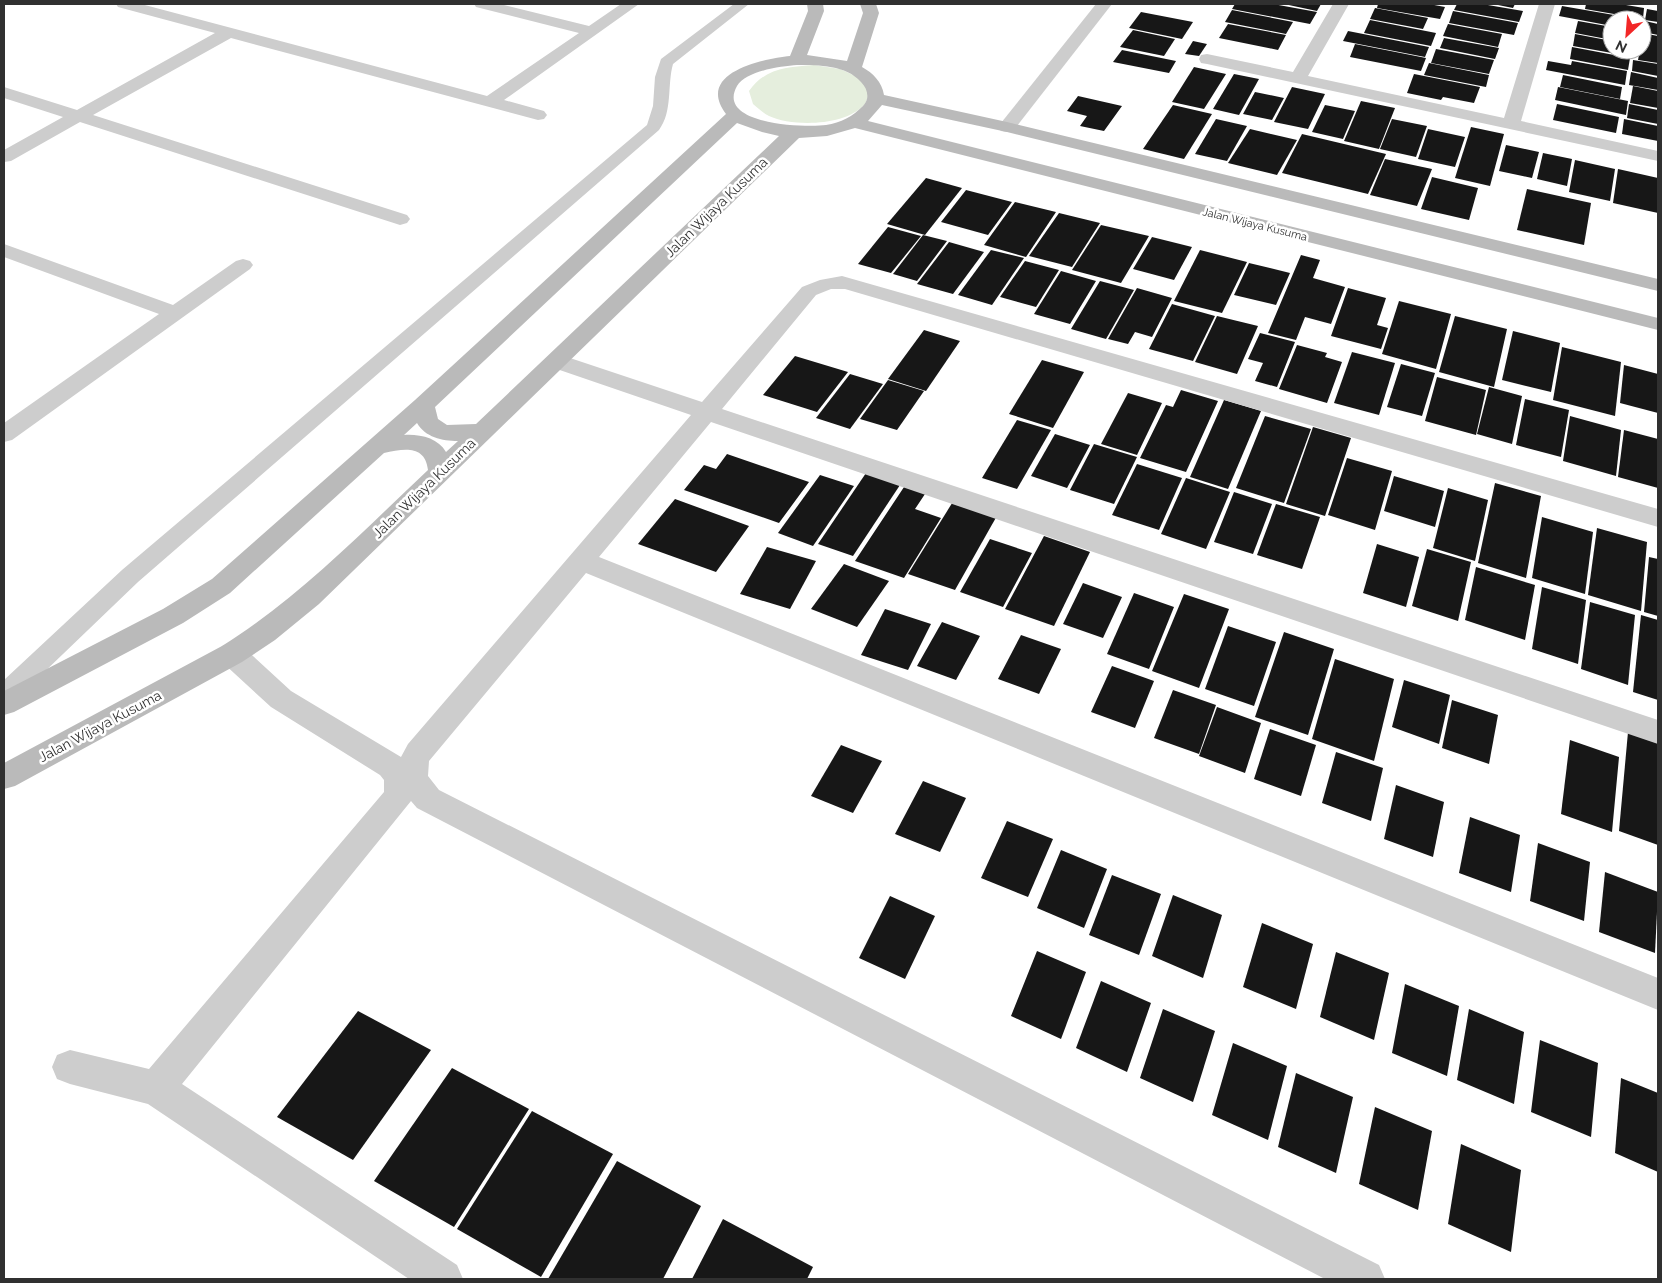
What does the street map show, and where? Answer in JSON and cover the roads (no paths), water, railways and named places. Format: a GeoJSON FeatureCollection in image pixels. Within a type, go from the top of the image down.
{"type":"FeatureCollection","features":[{"type":"Feature","properties":{"kind":"street"},"geometry":{"type":"LineString","coordinates":[[124,4],[538,115]]}},
{"type":"Feature","properties":{"kind":"street"},"geometry":{"type":"LineString","coordinates":[[482,4],[592,31]]}},
{"type":"Feature","properties":{"kind":"street"},"geometry":{"type":"LineString","coordinates":[[490,102],[631,4]]}},
{"type":"Feature","properties":{"kind":"street"},"geometry":{"type":"LineString","coordinates":[[797,60],[816,11],[815,4]]}},
{"type":"Feature","properties":{"kind":"street"},"geometry":{"type":"LineString","coordinates":[[853,70],[870,13],[868,4]]}},
{"type":"Feature","properties":{"kind":"street"},"geometry":{"type":"LineString","coordinates":[[1007,126],[1104,4]]}},
{"type":"Feature","properties":{"kind":"street"},"geometry":{"type":"LineString","coordinates":[[1298,78],[1340,4]]}},
{"type":"Feature","properties":{"kind":"street"},"geometry":{"type":"LineString","coordinates":[[1511,124],[1547,4]]}},
{"type":"Feature","properties":{"kind":"street"},"geometry":{"type":"LineString","coordinates":[[4,157],[230,32]]}},
{"type":"Feature","properties":{"kind":"street"},"geometry":{"type":"LineString","coordinates":[[1206,59],[1658,156]]}},
{"type":"Feature","properties":{"kind":"street"},"geometry":{"type":"LineString","coordinates":[[797,60],[818,60],[853,70],[871,82],[876,98],[873,107],[852,122],[825,130],[794,132],[766,128],[749,122],[736,114],[727,104],[726,94],[731,83],[742,74],[757,67],[776,62],[797,60]]}},
{"type":"Feature","properties":{"kind":"street"},"geometry":{"type":"LineString","coordinates":[[4,92],[400,219]]}},
{"type":"Feature","properties":{"kind":"street"},"geometry":{"type":"LineString","coordinates":[[876,98],[1007,126],[1658,285]]}},
{"type":"Feature","properties":{"kind":"street"},"geometry":{"type":"LineString","coordinates":[[4,704],[200,601],[242,568],[423,405],[736,114]]}},
{"type":"Feature","properties":{"kind":"street","name":"Jalan Wijaya Kusuma"},"geometry":{"type":"LineString","coordinates":[[852,122],[1658,324]]}},
{"type":"Feature","properties":{"kind":"street","name":"Jalan Wijaya Kusuma"},"geometry":{"type":"LineString","coordinates":[[4,777],[232,654],[265,633],[310,597],[794,132]]}},
{"type":"Feature","properties":{"kind":"street"},"geometry":{"type":"LineString","coordinates":[[4,250],[175,313]]}},
{"type":"Feature","properties":{"kind":"street"},"geometry":{"type":"LineString","coordinates":[[4,434],[243,265]]}},
{"type":"Feature","properties":{"kind":"street"},"geometry":{"type":"LineString","coordinates":[[1365,1279],[428,799],[415,784],[412,776],[412,765],[418,753],[809,291],[828,283],[837,282],[1658,518]]}},
{"type":"Feature","properties":{"kind":"street"},"geometry":{"type":"LineString","coordinates":[[556,361],[1658,732]]}},
{"type":"Feature","properties":{"kind":"street"},"geometry":{"type":"LineString","coordinates":[[423,405],[426,421],[434,429],[456,434],[485,430]]}},
{"type":"Feature","properties":{"kind":"street"},"geometry":{"type":"LineString","coordinates":[[376,447],[406,442],[421,444],[434,450],[438,456],[440,473]]}},
{"type":"Feature","properties":{"kind":"street"},"geometry":{"type":"LineString","coordinates":[[582,561],[1658,994]]}},
{"type":"Feature","properties":{"kind":"street"},"geometry":{"type":"LineString","coordinates":[[156,1088],[398,797],[401,785],[397,773],[391,766],[281,699],[232,654]]}},
{"type":"Feature","properties":{"kind":"street"},"geometry":{"type":"LineString","coordinates":[[70,1066],[156,1088],[443,1279]]}},
{"type":"Feature","properties":{"kind":"lane"},"geometry":{"type":"LineString","coordinates":[[4,696],[138,570],[654,127],[661,106],[662,77],[666,62],[742,4]]}}]}
